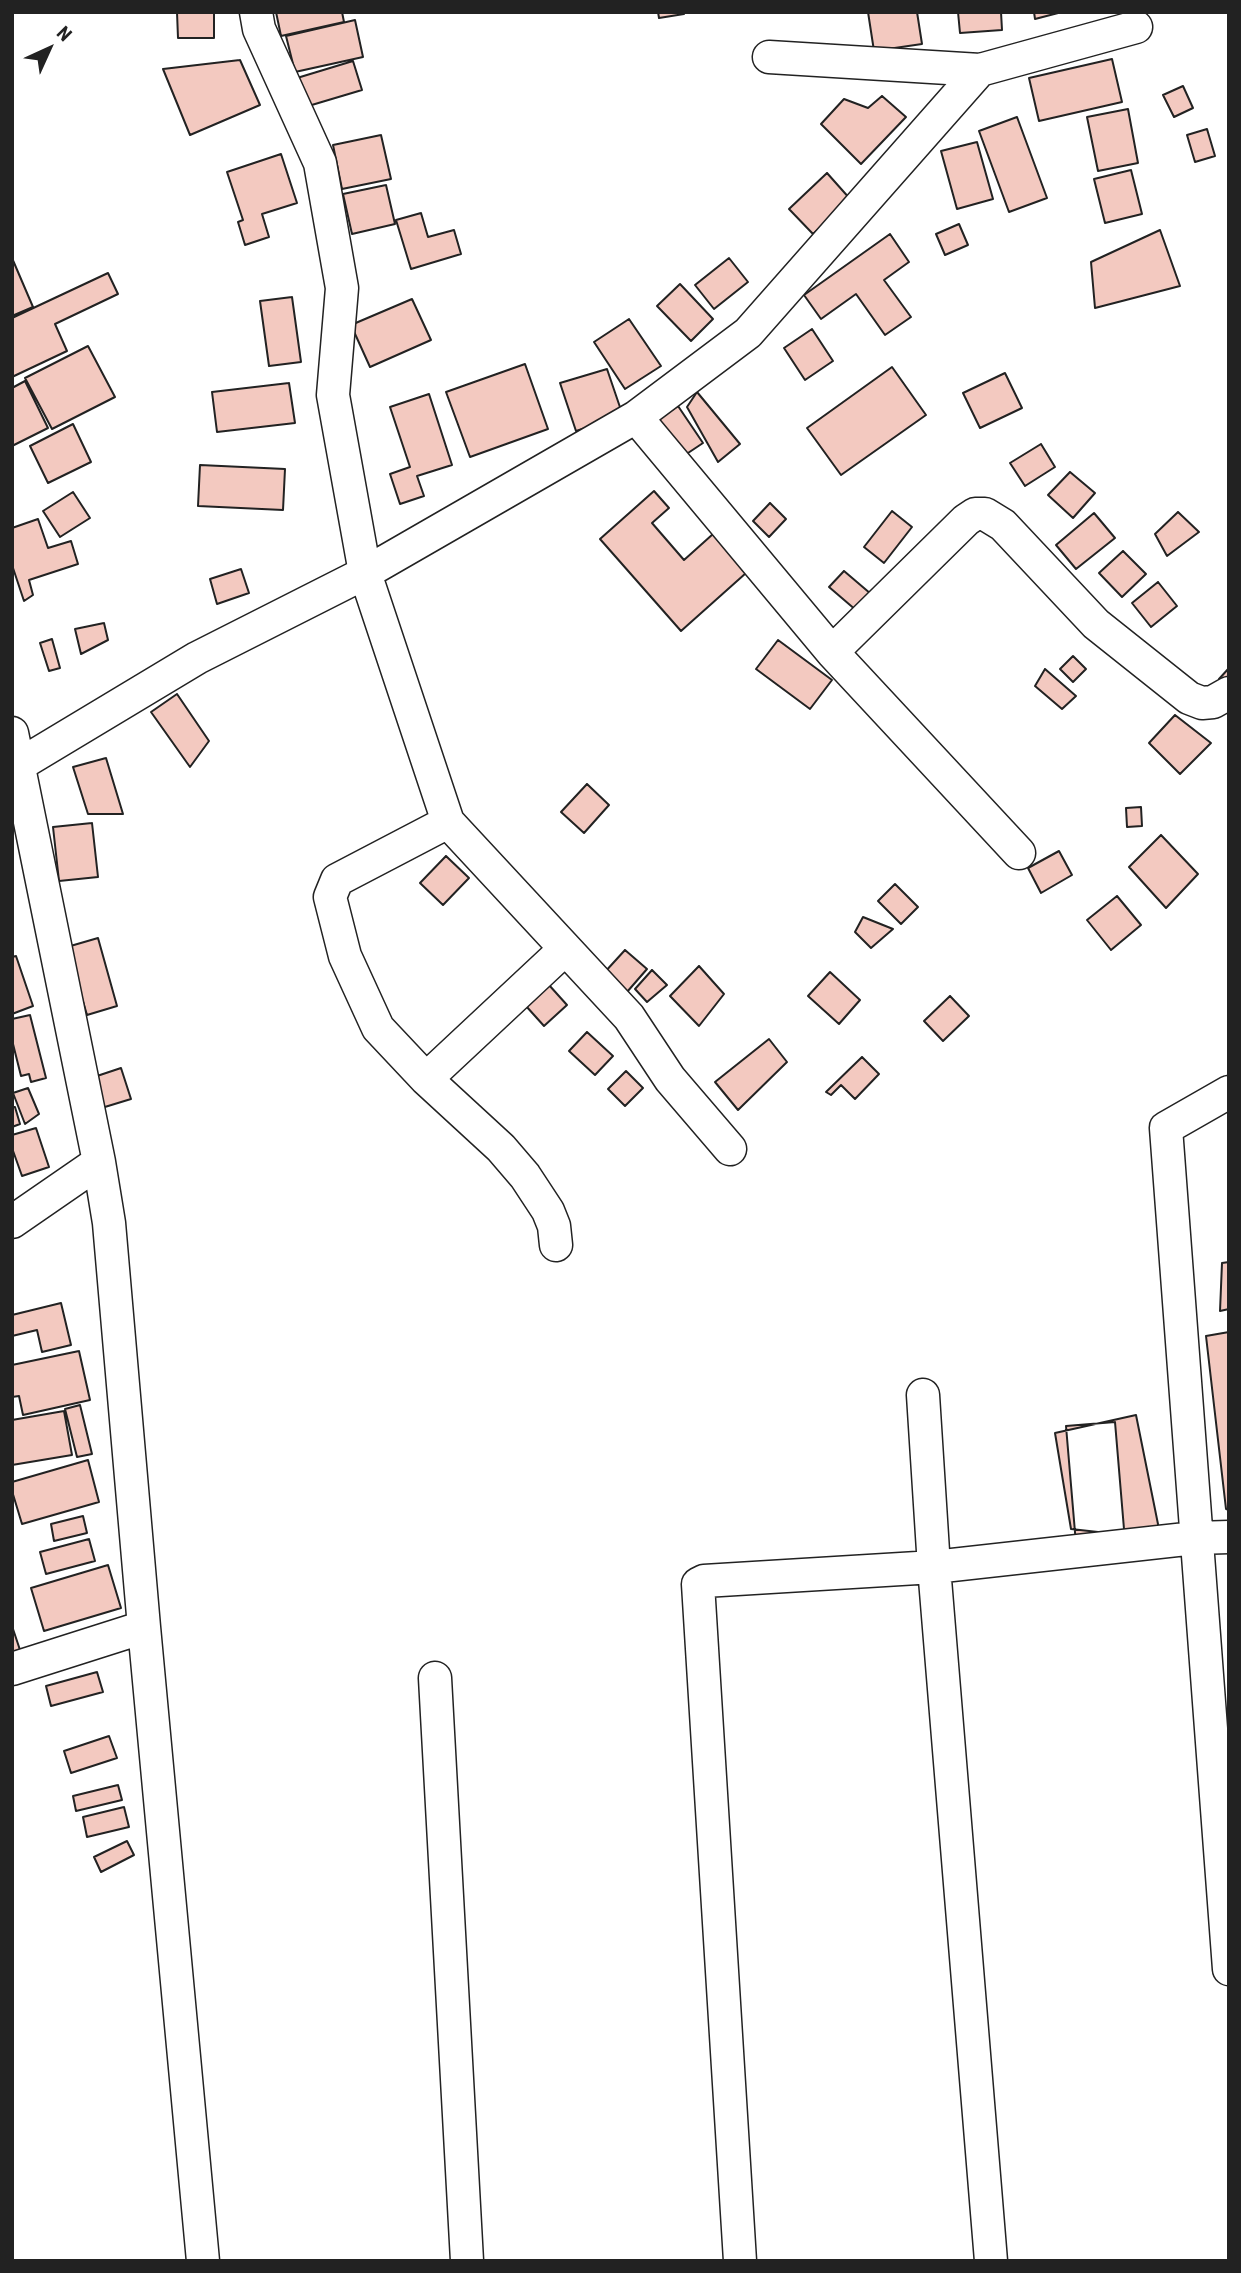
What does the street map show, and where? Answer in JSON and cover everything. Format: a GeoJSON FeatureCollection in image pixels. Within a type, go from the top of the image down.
{"type":"FeatureCollection","features":[{"type":"Feature","properties":{"kind":"street"},"geometry":{"type":"LineString","coordinates":[[256,12],[260,29],[320,163],[342,288],[333,395],[365,573],[448,822],[629,1017],[670,1079],[730,1149]]}},
{"type":"Feature","properties":{"kind":"street"},"geometry":{"type":"LineString","coordinates":[[769,57],[980,70],[1136,27]]}},
{"type":"Feature","properties":{"kind":"street"},"geometry":{"type":"LineString","coordinates":[[19,765],[197,658],[365,573],[636,417],[747,333],[980,70]]}},
{"type":"Feature","properties":{"kind":"street"},"geometry":{"type":"LineString","coordinates":[[636,417],[832,652],[1019,853]]}},
{"type":"Feature","properties":{"kind":"street"},"geometry":{"type":"LineString","coordinates":[[832,652],[966,520],[975,514],[985,514],[1003,525],[1096,624],[1189,698],[1202,703],[1213,702],[1229,693]]}},
{"type":"Feature","properties":{"kind":"street"},"geometry":{"type":"LineString","coordinates":[[12,733],[19,765],[19,807],[99,1162],[109,1223],[203,2261]]}},
{"type":"Feature","properties":{"kind":"street"},"geometry":{"type":"LineString","coordinates":[[448,822],[337,880],[330,897],[345,956],[378,1028],[426,1079],[501,1148],[525,1176],[548,1212],[554,1226],[556,1244]]}},
{"type":"Feature","properties":{"kind":"street"},"geometry":{"type":"LineString","coordinates":[[426,1079],[564,950]]}},
{"type":"Feature","properties":{"kind":"street"},"geometry":{"type":"LineString","coordinates":[[1229,1092],[1166,1128],[1229,1969]]}},
{"type":"Feature","properties":{"kind":"street"},"geometry":{"type":"LineString","coordinates":[[12,1222],[99,1162]]}},
{"type":"Feature","properties":{"kind":"street"},"geometry":{"type":"LineString","coordinates":[[923,1395],[934,1567],[991,2261]]}},
{"type":"Feature","properties":{"kind":"street"},"geometry":{"type":"LineString","coordinates":[[740,2261],[698,1584],[704,1581],[934,1567],[1195,1538],[1229,1537]]}},
{"type":"Feature","properties":{"kind":"street"},"geometry":{"type":"LineString","coordinates":[[12,1669],[144,1627]]}},
{"type":"Feature","properties":{"kind":"street"},"geometry":{"type":"LineString","coordinates":[[435,1678],[467,2261]]}},
{"type":"Feature","properties":{"kind":"building"},"geometry":{"type":"Polygon","coordinates":[[[177,12],[214,12],[214,38],[178,38],[177,12]]]}},
{"type":"Feature","properties":{"kind":"building"},"geometry":{"type":"Polygon","coordinates":[[[276,12],[342,12],[344,22],[281,36],[276,12]]]}},
{"type":"Feature","properties":{"kind":"building"},"geometry":{"type":"Polygon","coordinates":[[[658,12],[683,12],[684,14],[659,18],[658,12]]]}},
{"type":"Feature","properties":{"kind":"building"},"geometry":{"type":"Polygon","coordinates":[[[868,12],[917,12],[922,44],[874,51],[868,12]]]}},
{"type":"Feature","properties":{"kind":"building"},"geometry":{"type":"Polygon","coordinates":[[[958,12],[1001,12],[1002,30],[960,33],[958,12]]]}},
{"type":"Feature","properties":{"kind":"building"},"geometry":{"type":"Polygon","coordinates":[[[1034,12],[1062,12],[1035,19],[1034,12]]]}},
{"type":"Feature","properties":{"kind":"building"},"geometry":{"type":"Polygon","coordinates":[[[355,20],[363,57],[295,72],[286,36],[355,20]]]}},
{"type":"Feature","properties":{"kind":"building"},"geometry":{"type":"Polygon","coordinates":[[[1112,59],[1122,102],[1039,121],[1029,78],[1112,59]]]}},
{"type":"Feature","properties":{"kind":"building"},"geometry":{"type":"Polygon","coordinates":[[[240,60],[260,105],[190,135],[163,69],[240,60]]]}},
{"type":"Feature","properties":{"kind":"building"},"geometry":{"type":"Polygon","coordinates":[[[353,61],[362,90],[305,107],[297,78],[353,61]]]}},
{"type":"Feature","properties":{"kind":"building"},"geometry":{"type":"Polygon","coordinates":[[[1183,86],[1193,108],[1174,117],[1163,95],[1183,86]]]}},
{"type":"Feature","properties":{"kind":"building"},"geometry":{"type":"Polygon","coordinates":[[[882,96],[906,117],[861,164],[821,124],[844,99],[868,108],[882,96]]]}},
{"type":"Feature","properties":{"kind":"building"},"geometry":{"type":"Polygon","coordinates":[[[1128,109],[1138,163],[1098,171],[1087,117],[1128,109]]]}},
{"type":"Feature","properties":{"kind":"building"},"geometry":{"type":"Polygon","coordinates":[[[1017,117],[1047,198],[1009,212],[979,131],[1017,117]]]}},
{"type":"Feature","properties":{"kind":"building"},"geometry":{"type":"Polygon","coordinates":[[[1207,129],[1215,156],[1195,162],[1187,135],[1207,129]]]}},
{"type":"Feature","properties":{"kind":"building"},"geometry":{"type":"Polygon","coordinates":[[[381,135],[391,179],[342,189],[333,145],[381,135]]]}},
{"type":"Feature","properties":{"kind":"building"},"geometry":{"type":"Polygon","coordinates":[[[977,142],[993,199],[957,209],[941,151],[977,142]]]}},
{"type":"Feature","properties":{"kind":"building"},"geometry":{"type":"Polygon","coordinates":[[[281,154],[297,203],[262,214],[269,237],[245,245],[238,222],[243,220],[227,172],[281,154]]]}},
{"type":"Feature","properties":{"kind":"building"},"geometry":{"type":"Polygon","coordinates":[[[1131,170],[1142,214],[1105,223],[1094,179],[1131,170]]]}},
{"type":"Feature","properties":{"kind":"building"},"geometry":{"type":"Polygon","coordinates":[[[827,173],[851,200],[813,234],[789,209],[827,173]]]}},
{"type":"Feature","properties":{"kind":"building"},"geometry":{"type":"Polygon","coordinates":[[[386,185],[395,224],[352,234],[343,194],[386,185]]]}},
{"type":"Feature","properties":{"kind":"building"},"geometry":{"type":"Polygon","coordinates":[[[421,213],[428,237],[454,230],[461,254],[411,269],[396,220],[421,213]]]}},
{"type":"Feature","properties":{"kind":"building"},"geometry":{"type":"Polygon","coordinates":[[[959,224],[968,245],[945,255],[936,234],[959,224]]]}},
{"type":"Feature","properties":{"kind":"building"},"geometry":{"type":"Polygon","coordinates":[[[1160,230],[1180,286],[1095,308],[1091,262],[1160,230]]]}},
{"type":"Feature","properties":{"kind":"building"},"geometry":{"type":"Polygon","coordinates":[[[890,234],[909,262],[884,280],[911,317],[885,335],[856,294],[821,319],[804,295],[890,234]]]}},
{"type":"Feature","properties":{"kind":"building"},"geometry":{"type":"Polygon","coordinates":[[[12,258],[33,307],[12,316],[12,258]]]}},
{"type":"Feature","properties":{"kind":"building"},"geometry":{"type":"Polygon","coordinates":[[[729,258],[748,282],[714,309],[695,285],[729,258]]]}},
{"type":"Feature","properties":{"kind":"building"},"geometry":{"type":"Polygon","coordinates":[[[108,273],[118,294],[55,324],[67,351],[12,377],[12,318],[108,273]]]}},
{"type":"Feature","properties":{"kind":"building"},"geometry":{"type":"Polygon","coordinates":[[[680,284],[713,319],[691,341],[657,306],[680,284]]]}},
{"type":"Feature","properties":{"kind":"building"},"geometry":{"type":"Polygon","coordinates":[[[292,297],[301,362],[269,366],[260,301],[292,297]]]}},
{"type":"Feature","properties":{"kind":"building"},"geometry":{"type":"Polygon","coordinates":[[[412,299],[431,340],[370,367],[351,325],[412,299]]]}},
{"type":"Feature","properties":{"kind":"building"},"geometry":{"type":"Polygon","coordinates":[[[629,319],[661,366],[625,389],[594,342],[629,319]]]}},
{"type":"Feature","properties":{"kind":"building"},"geometry":{"type":"Polygon","coordinates":[[[812,329],[833,361],[805,380],[784,348],[812,329]]]}},
{"type":"Feature","properties":{"kind":"building"},"geometry":{"type":"Polygon","coordinates":[[[88,346],[115,397],[52,429],[25,378],[88,346]]]}},
{"type":"Feature","properties":{"kind":"building"},"geometry":{"type":"Polygon","coordinates":[[[525,364],[548,429],[470,457],[446,392],[525,364]]]}},
{"type":"Feature","properties":{"kind":"building"},"geometry":{"type":"Polygon","coordinates":[[[892,367],[926,415],[841,475],[807,428],[892,367]]]}},
{"type":"Feature","properties":{"kind":"building"},"geometry":{"type":"Polygon","coordinates":[[[607,369],[623,416],[576,431],[560,383],[607,369]]]}},
{"type":"Feature","properties":{"kind":"building"},"geometry":{"type":"Polygon","coordinates":[[[1005,373],[1022,408],[980,428],[963,393],[1005,373]]]}},
{"type":"Feature","properties":{"kind":"building"},"geometry":{"type":"Polygon","coordinates":[[[25,381],[48,428],[12,446],[12,388],[25,381]]]}},
{"type":"Feature","properties":{"kind":"building"},"geometry":{"type":"Polygon","coordinates":[[[289,383],[295,423],[217,432],[212,392],[289,383]]]}},
{"type":"Feature","properties":{"kind":"building"},"geometry":{"type":"Polygon","coordinates":[[[697,392],[740,444],[718,462],[687,407],[697,392]]]}},
{"type":"Feature","properties":{"kind":"building"},"geometry":{"type":"Polygon","coordinates":[[[429,394],[452,465],[417,476],[424,496],[400,504],[390,474],[410,467],[390,407],[429,394]]]}},
{"type":"Feature","properties":{"kind":"building"},"geometry":{"type":"Polygon","coordinates":[[[678,406],[703,443],[676,461],[651,424],[678,406]]]}},
{"type":"Feature","properties":{"kind":"building"},"geometry":{"type":"Polygon","coordinates":[[[73,424],[91,462],[48,483],[30,446],[73,424]]]}},
{"type":"Feature","properties":{"kind":"building"},"geometry":{"type":"Polygon","coordinates":[[[1041,444],[1055,467],[1025,486],[1010,463],[1041,444]]]}},
{"type":"Feature","properties":{"kind":"building"},"geometry":{"type":"Polygon","coordinates":[[[200,465],[285,469],[283,510],[198,506],[200,465]]]}},
{"type":"Feature","properties":{"kind":"building"},"geometry":{"type":"Polygon","coordinates":[[[1070,472],[1095,493],[1073,518],[1048,495],[1070,472]]]}},
{"type":"Feature","properties":{"kind":"building"},"geometry":{"type":"Polygon","coordinates":[[[654,491],[669,508],[652,523],[684,560],[713,534],[746,573],[681,631],[600,539],[654,491]]]}},
{"type":"Feature","properties":{"kind":"building"},"geometry":{"type":"Polygon","coordinates":[[[73,492],[90,518],[60,537],[43,511],[73,492]]]}},
{"type":"Feature","properties":{"kind":"building"},"geometry":{"type":"Polygon","coordinates":[[[770,503],[786,519],[769,537],[753,521],[770,503]]]}},
{"type":"Feature","properties":{"kind":"building"},"geometry":{"type":"Polygon","coordinates":[[[892,511],[912,527],[884,563],[864,547],[892,511]]]}},
{"type":"Feature","properties":{"kind":"building"},"geometry":{"type":"Polygon","coordinates":[[[1178,512],[1199,532],[1167,556],[1155,534],[1178,512]]]}},
{"type":"Feature","properties":{"kind":"building"},"geometry":{"type":"Polygon","coordinates":[[[1094,513],[1115,538],[1076,569],[1056,545],[1094,513]]]}},
{"type":"Feature","properties":{"kind":"building"},"geometry":{"type":"Polygon","coordinates":[[[38,519],[48,548],[71,541],[78,564],[29,580],[33,595],[24,601],[12,565],[12,528],[38,519]]]}},
{"type":"Feature","properties":{"kind":"building"},"geometry":{"type":"Polygon","coordinates":[[[1123,551],[1146,574],[1122,597],[1099,573],[1123,551]]]}},
{"type":"Feature","properties":{"kind":"building"},"geometry":{"type":"Polygon","coordinates":[[[241,569],[249,593],[217,604],[210,579],[241,569]]]}},
{"type":"Feature","properties":{"kind":"building"},"geometry":{"type":"Polygon","coordinates":[[[844,571],[871,594],[857,611],[829,587],[844,571]]]}},
{"type":"Feature","properties":{"kind":"building"},"geometry":{"type":"Polygon","coordinates":[[[1158,582],[1177,606],[1151,627],[1132,603],[1158,582]]]}},
{"type":"Feature","properties":{"kind":"building"},"geometry":{"type":"Polygon","coordinates":[[[104,623],[108,640],[81,654],[75,629],[104,623]]]}},
{"type":"Feature","properties":{"kind":"building"},"geometry":{"type":"Polygon","coordinates":[[[52,639],[60,668],[49,671],[40,643],[52,639]]]}},
{"type":"Feature","properties":{"kind":"building"},"geometry":{"type":"Polygon","coordinates":[[[778,640],[832,680],[810,709],[756,669],[778,640]]]}},
{"type":"Feature","properties":{"kind":"building"},"geometry":{"type":"Polygon","coordinates":[[[1073,656],[1086,669],[1073,682],[1060,669],[1073,656]]]}},
{"type":"Feature","properties":{"kind":"building"},"geometry":{"type":"Polygon","coordinates":[[[1229,668],[1229,688],[1219,679],[1229,668]]]}},
{"type":"Feature","properties":{"kind":"building"},"geometry":{"type":"Polygon","coordinates":[[[1045,669],[1076,696],[1062,709],[1035,686],[1045,669]]]}},
{"type":"Feature","properties":{"kind":"building"},"geometry":{"type":"Polygon","coordinates":[[[177,694],[209,741],[190,767],[151,712],[177,694]]]}},
{"type":"Feature","properties":{"kind":"building"},"geometry":{"type":"Polygon","coordinates":[[[1175,715],[1211,743],[1180,774],[1149,743],[1175,715]]]}},
{"type":"Feature","properties":{"kind":"building"},"geometry":{"type":"Polygon","coordinates":[[[106,758],[123,814],[88,814],[73,767],[106,758]]]}},
{"type":"Feature","properties":{"kind":"building"},"geometry":{"type":"Polygon","coordinates":[[[587,784],[609,805],[584,833],[561,812],[587,784]]]}},
{"type":"Feature","properties":{"kind":"building"},"geometry":{"type":"Polygon","coordinates":[[[1141,807],[1142,826],[1127,827],[1126,808],[1141,807]]]}},
{"type":"Feature","properties":{"kind":"building"},"geometry":{"type":"Polygon","coordinates":[[[92,823],[98,877],[59,881],[53,827],[92,823]]]}},
{"type":"Feature","properties":{"kind":"building"},"geometry":{"type":"Polygon","coordinates":[[[1161,835],[1198,874],[1166,908],[1129,867],[1161,835]]]}},
{"type":"Feature","properties":{"kind":"building"},"geometry":{"type":"Polygon","coordinates":[[[1059,851],[1072,875],[1041,893],[1028,868],[1059,851]]]}},
{"type":"Feature","properties":{"kind":"building"},"geometry":{"type":"Polygon","coordinates":[[[446,856],[469,878],[443,905],[420,883],[446,856]]]}},
{"type":"Feature","properties":{"kind":"building"},"geometry":{"type":"Polygon","coordinates":[[[895,884],[918,907],[901,924],[878,901],[895,884]]]}},
{"type":"Feature","properties":{"kind":"building"},"geometry":{"type":"Polygon","coordinates":[[[1117,896],[1141,925],[1111,950],[1087,920],[1117,896]]]}},
{"type":"Feature","properties":{"kind":"building"},"geometry":{"type":"Polygon","coordinates":[[[863,917],[893,929],[871,948],[855,932],[863,917]]]}},
{"type":"Feature","properties":{"kind":"building"},"geometry":{"type":"Polygon","coordinates":[[[98,938],[117,1006],[87,1015],[67,947],[98,938]]]}},
{"type":"Feature","properties":{"kind":"building"},"geometry":{"type":"Polygon","coordinates":[[[625,950],[647,969],[627,992],[604,973],[625,950]]]}},
{"type":"Feature","properties":{"kind":"building"},"geometry":{"type":"Polygon","coordinates":[[[16,956],[33,1006],[12,1014],[12,957],[16,956]]]}},
{"type":"Feature","properties":{"kind":"building"},"geometry":{"type":"Polygon","coordinates":[[[699,966],[724,994],[699,1026],[670,996],[699,966]]]}},
{"type":"Feature","properties":{"kind":"building"},"geometry":{"type":"Polygon","coordinates":[[[652,970],[667,985],[647,1002],[635,989],[652,970]]]}},
{"type":"Feature","properties":{"kind":"building"},"geometry":{"type":"Polygon","coordinates":[[[830,972],[860,1000],[839,1024],[808,996],[830,972]]]}},
{"type":"Feature","properties":{"kind":"building"},"geometry":{"type":"Polygon","coordinates":[[[549,985],[567,1005],[544,1026],[526,1006],[549,985]]]}},
{"type":"Feature","properties":{"kind":"building"},"geometry":{"type":"Polygon","coordinates":[[[950,996],[969,1016],[943,1041],[924,1021],[950,996]]]}},
{"type":"Feature","properties":{"kind":"building"},"geometry":{"type":"Polygon","coordinates":[[[30,1015],[46,1078],[31,1082],[29,1074],[21,1076],[12,1040],[12,1019],[30,1015]]]}},
{"type":"Feature","properties":{"kind":"building"},"geometry":{"type":"Polygon","coordinates":[[[587,1032],[613,1056],[595,1075],[569,1051],[587,1032]]]}},
{"type":"Feature","properties":{"kind":"building"},"geometry":{"type":"Polygon","coordinates":[[[769,1039],[787,1062],[738,1110],[715,1082],[769,1039]]]}},
{"type":"Feature","properties":{"kind":"building"},"geometry":{"type":"Polygon","coordinates":[[[862,1057],[879,1074],[855,1099],[841,1085],[831,1095],[826,1092],[862,1057]]]}},
{"type":"Feature","properties":{"kind":"building"},"geometry":{"type":"Polygon","coordinates":[[[121,1068],[131,1099],[95,1110],[85,1080],[121,1068]]]}},
{"type":"Feature","properties":{"kind":"building"},"geometry":{"type":"Polygon","coordinates":[[[626,1071],[643,1088],[625,1106],[608,1089],[626,1071]]]}},
{"type":"Feature","properties":{"kind":"building"},"geometry":{"type":"Polygon","coordinates":[[[28,1088],[39,1114],[25,1124],[13,1093],[28,1088]]]}},
{"type":"Feature","properties":{"kind":"building"},"geometry":{"type":"Polygon","coordinates":[[[12,1107],[15,1107],[20,1124],[12,1127],[12,1107]]]}},
{"type":"Feature","properties":{"kind":"building"},"geometry":{"type":"Polygon","coordinates":[[[36,1128],[49,1167],[22,1176],[12,1148],[12,1135],[36,1128]]]}},
{"type":"Feature","properties":{"kind":"building"},"geometry":{"type":"Polygon","coordinates":[[[1229,1262],[1229,1309],[1220,1311],[1222,1263],[1229,1262]]]}},
{"type":"Feature","properties":{"kind":"building"},"geometry":{"type":"Polygon","coordinates":[[[61,1303],[71,1345],[42,1352],[37,1330],[12,1336],[12,1315],[61,1303]]]}},
{"type":"Feature","properties":{"kind":"building"},"geometry":{"type":"Polygon","coordinates":[[[1229,1332],[1229,1510],[1226,1509],[1206,1336],[1229,1332]]]}},
{"type":"Feature","properties":{"kind":"building"},"geometry":{"type":"Polygon","coordinates":[[[79,1351],[90,1400],[23,1415],[19,1396],[12,1397],[12,1365],[79,1351]]]}},
{"type":"Feature","properties":{"kind":"building"},"geometry":{"type":"Polygon","coordinates":[[[80,1405],[92,1454],[77,1457],[65,1409],[80,1405]]]}},
{"type":"Feature","properties":{"kind":"building"},"geometry":{"type":"Polygon","coordinates":[[[64,1411],[72,1455],[12,1465],[12,1420],[64,1411]]]}},
{"type":"Feature","properties":{"kind":"building"},"geometry":{"type":"Polygon","coordinates":[[[1136,1415],[1161,1539],[1071,1529],[1055,1433],[1136,1415]]]}},
{"type":"Feature","properties":{"kind":"building"},"geometry":{"type":"Polygon","coordinates":[[[1115,1422],[1125,1541],[1076,1544],[1066,1426],[1115,1422]]]}},
{"type":"Feature","properties":{"kind":"building"},"geometry":{"type":"Polygon","coordinates":[[[88,1460],[99,1502],[22,1524],[12,1482],[88,1460]]]}},
{"type":"Feature","properties":{"kind":"building"},"geometry":{"type":"Polygon","coordinates":[[[83,1516],[87,1533],[54,1541],[51,1524],[83,1516]]]}},
{"type":"Feature","properties":{"kind":"building"},"geometry":{"type":"Polygon","coordinates":[[[89,1539],[95,1561],[46,1574],[40,1552],[89,1539]]]}},
{"type":"Feature","properties":{"kind":"building"},"geometry":{"type":"Polygon","coordinates":[[[108,1565],[121,1608],[44,1631],[31,1588],[108,1565]]]}},
{"type":"Feature","properties":{"kind":"building"},"geometry":{"type":"Polygon","coordinates":[[[12,1626],[21,1653],[12,1656],[12,1626]]]}},
{"type":"Feature","properties":{"kind":"building"},"geometry":{"type":"Polygon","coordinates":[[[97,1672],[103,1692],[51,1706],[46,1686],[97,1672]]]}},
{"type":"Feature","properties":{"kind":"building"},"geometry":{"type":"Polygon","coordinates":[[[109,1736],[117,1758],[71,1773],[64,1751],[109,1736]]]}},
{"type":"Feature","properties":{"kind":"building"},"geometry":{"type":"Polygon","coordinates":[[[118,1785],[122,1800],[76,1811],[73,1796],[118,1785]]]}},
{"type":"Feature","properties":{"kind":"building"},"geometry":{"type":"Polygon","coordinates":[[[124,1807],[129,1827],[87,1837],[83,1817],[124,1807]]]}},
{"type":"Feature","properties":{"kind":"building"},"geometry":{"type":"Polygon","coordinates":[[[127,1841],[134,1855],[101,1872],[94,1857],[127,1841]]]}}]}
